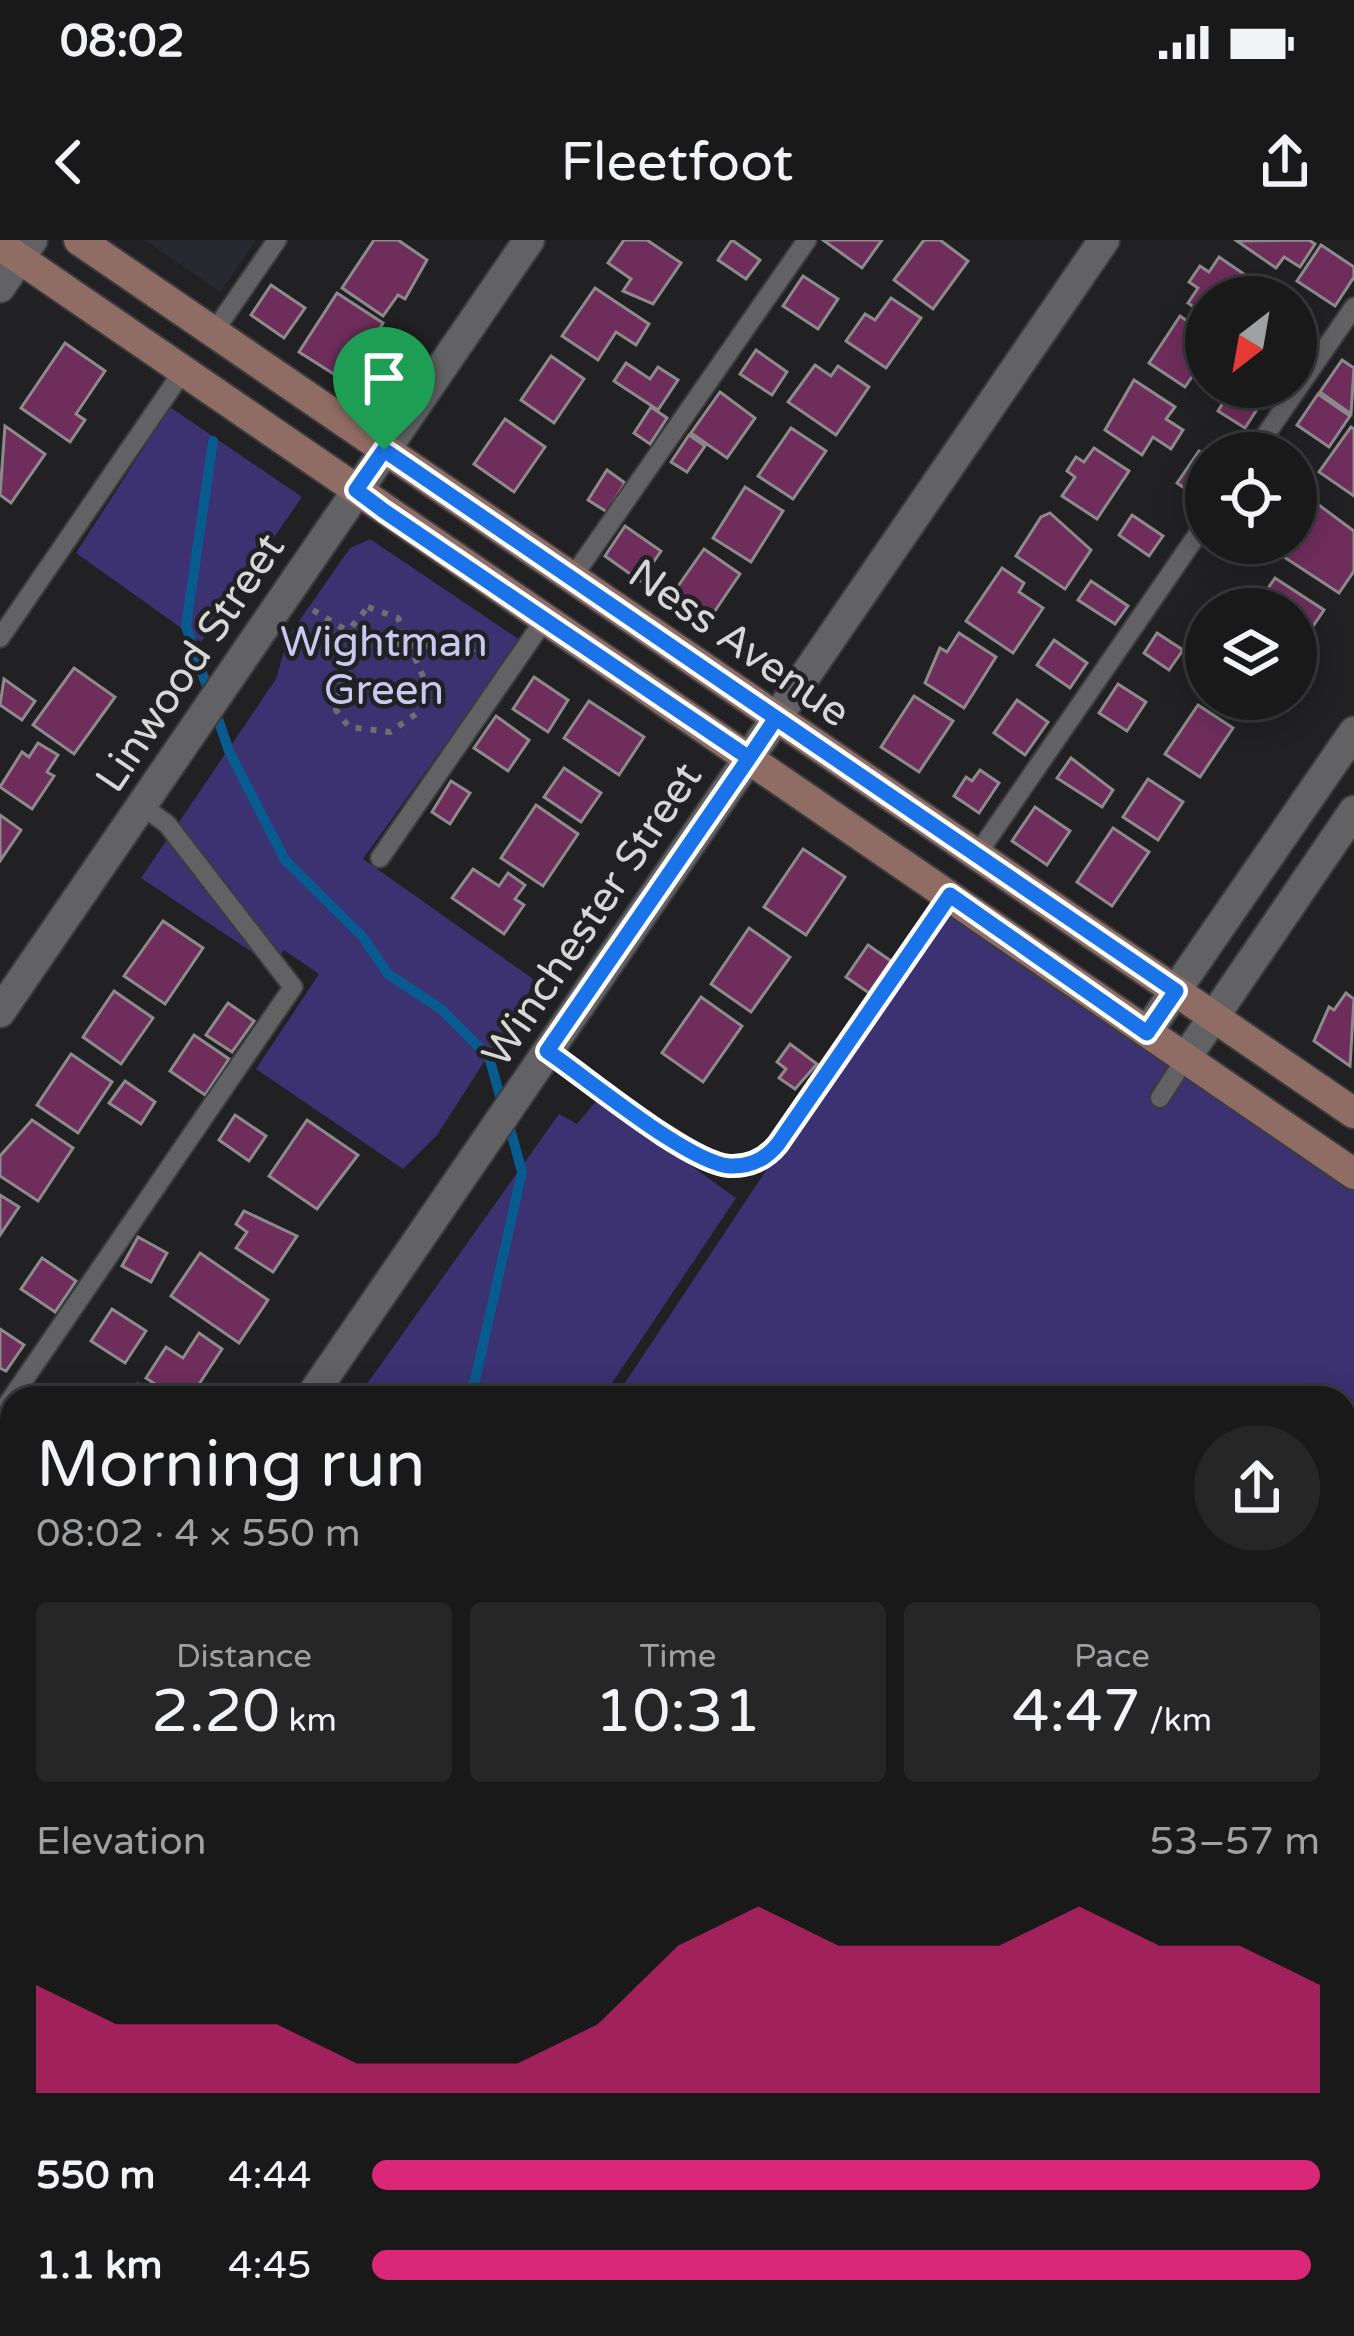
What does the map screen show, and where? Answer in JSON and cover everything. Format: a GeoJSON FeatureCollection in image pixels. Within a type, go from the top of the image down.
{"type":"FeatureCollection","features":[{"type":"Feature","properties":{"kind":"main road","name":"Ness Avenue"},"geometry":{"type":"LineString","coordinates":[[79,240],[1354,1113]]}},
{"type":"Feature","properties":{"kind":"main road"},"geometry":{"type":"LineString","coordinates":[[17,248],[183,371],[1354,1174]]}},
{"type":"Feature","properties":{"kind":"street","name":"Linwood Street"},"geometry":{"type":"LineString","coordinates":[[0,1012],[529,240]]}},
{"type":"Feature","properties":{"kind":"street","name":"Winchester Street"},"geometry":{"type":"LineString","coordinates":[[318,1386],[1104,240]]}},
{"type":"Feature","properties":{"kind":"street"},"geometry":{"type":"LineString","coordinates":[[0,287],[17,248]]}},
{"type":"Feature","properties":{"kind":"street"},"geometry":{"type":"LineString","coordinates":[[1147,1033],[1354,732]]}},
{"type":"Feature","properties":{"kind":"street"},"geometry":{"type":"LineString","coordinates":[[1185,1059],[1354,812]]}},
{"type":"Feature","properties":{"kind":"lane"},"geometry":{"type":"LineString","coordinates":[[213,333],[277,240]]}},
{"type":"Feature","properties":{"kind":"lane"},"geometry":{"type":"LineString","coordinates":[[572,578],[807,240]]}},
{"type":"Feature","properties":{"kind":"lane"},"geometry":{"type":"LineString","coordinates":[[1268,432],[1354,307]]}},
{"type":"Feature","properties":{"kind":"lane"},"geometry":{"type":"LineString","coordinates":[[0,638],[183,371]]}},
{"type":"Feature","properties":{"kind":"lane"},"geometry":{"type":"LineString","coordinates":[[976,856],[1185,552]]}},
{"type":"Feature","properties":{"kind":"lane"},"geometry":{"type":"LineString","coordinates":[[380,858],[545,619]]}},
{"type":"Feature","properties":{"kind":"lane"},"geometry":{"type":"LineString","coordinates":[[20,1386],[293,986],[146,799]]}},
{"type":"Feature","properties":{"kind":"lane"},"geometry":{"type":"LineString","coordinates":[[540,1061],[693,1153],[730,1166],[758,1161],[778,1144],[950,895]]}},
{"type":"Feature","properties":{"kind":"lane"},"geometry":{"type":"LineString","coordinates":[[1160,1098],[1185,1059]]}},
{"type":"Feature","properties":{"kind":"path"},"geometry":{"type":"LineString","coordinates":[[304,605],[364,641],[468,649],[508,674]]}},
{"type":"Feature","properties":{"kind":"path"},"geometry":{"type":"LineString","coordinates":[[377,607],[398,618],[413,645],[425,681],[416,714],[391,732],[361,731],[344,723],[335,703],[348,632],[360,612],[377,607]]}},
{"type":"Feature","properties":{"kind":"shaded area"},"geometry":{"type":"Polygon","coordinates":[[[145,240],[256,240],[220,292],[145,240]]]}},
{"type":"Feature","properties":{"kind":"green space"},"geometry":{"type":"Polygon","coordinates":[[[170,407],[302,497],[201,642],[76,553],[170,407]]]}},
{"type":"Feature","properties":{"kind":"green space","name":"Wightman Green"},"geometry":{"type":"Polygon","coordinates":[[[370,539],[520,640],[363,859],[536,981],[437,1135],[403,1169],[256,1069],[319,974],[284,950],[273,966],[141,878],[276,679],[288,637],[350,548],[370,539]]]}},
{"type":"Feature","properties":{"kind":"green space"},"geometry":{"type":"Polygon","coordinates":[[[949,895],[1354,1174],[1354,1386],[623,1386],[949,895]]]}},
{"type":"Feature","properties":{"kind":"green space"},"geometry":{"type":"Polygon","coordinates":[[[598,1099],[736,1198],[610,1386],[366,1386],[559,1114],[577,1124],[598,1099]]]}},
{"type":"Feature","properties":{"kind":"building"},"geometry":{"type":"Polygon","coordinates":[[[374,240],[398,240],[427,260],[405,299],[398,295],[383,316],[342,288],[374,240]]]}},
{"type":"Feature","properties":{"kind":"building"},"geometry":{"type":"Polygon","coordinates":[[[624,240],[647,240],[681,263],[653,304],[623,291],[631,279],[608,263],[624,240]]]}},
{"type":"Feature","properties":{"kind":"building"},"geometry":{"type":"Polygon","coordinates":[[[732,240],[760,260],[746,279],[718,260],[732,240]]]}},
{"type":"Feature","properties":{"kind":"building"},"geometry":{"type":"Polygon","coordinates":[[[823,240],[882,240],[862,268],[823,240]]]}},
{"type":"Feature","properties":{"kind":"building"},"geometry":{"type":"Polygon","coordinates":[[[924,240],[940,240],[968,261],[933,309],[894,280],[924,240]]]}},
{"type":"Feature","properties":{"kind":"building"},"geometry":{"type":"Polygon","coordinates":[[[1309,240],[1315,244],[1300,267],[1284,257],[1276,268],[1237,241],[1309,240]]]}},
{"type":"Feature","properties":{"kind":"building"},"geometry":{"type":"Polygon","coordinates":[[[1321,245],[1354,267],[1354,277],[1335,306],[1317,294],[1317,276],[1300,276],[1321,245]]]}},
{"type":"Feature","properties":{"kind":"building"},"geometry":{"type":"Polygon","coordinates":[[[1219,257],[1247,276],[1193,276],[1200,266],[1209,272],[1219,257]]]}},
{"type":"Feature","properties":{"kind":"building"},"geometry":{"type":"Polygon","coordinates":[[[803,276],[838,299],[818,329],[783,306],[803,276]]]}},
{"type":"Feature","properties":{"kind":"building"},"geometry":{"type":"Polygon","coordinates":[[[271,285],[305,308],[284,338],[251,315],[271,285]]]}},
{"type":"Feature","properties":{"kind":"building"},"geometry":{"type":"Polygon","coordinates":[[[595,288],[649,324],[636,345],[616,332],[598,360],[562,336],[595,288]]]}},
{"type":"Feature","properties":{"kind":"building"},"geometry":{"type":"Polygon","coordinates":[[[337,293],[383,323],[361,363],[353,357],[340,378],[299,352],[337,293]]]}},
{"type":"Feature","properties":{"kind":"building"},"geometry":{"type":"Polygon","coordinates":[[[891,298],[921,318],[886,368],[846,341],[865,314],[875,320],[891,298]]]}},
{"type":"Feature","properties":{"kind":"building"},"geometry":{"type":"Polygon","coordinates":[[[1180,316],[1185,319],[1185,387],[1149,363],[1180,316]]]}},
{"type":"Feature","properties":{"kind":"building"},"geometry":{"type":"Polygon","coordinates":[[[65,343],[105,371],[76,414],[85,420],[70,442],[21,408],[65,343]]]}},
{"type":"Feature","properties":{"kind":"building"},"geometry":{"type":"Polygon","coordinates":[[[756,350],[787,372],[772,395],[740,374],[756,350]]]}},
{"type":"Feature","properties":{"kind":"building"},"geometry":{"type":"Polygon","coordinates":[[[551,356],[584,379],[554,423],[521,400],[551,356]]]}},
{"type":"Feature","properties":{"kind":"building"},"geometry":{"type":"Polygon","coordinates":[[[1342,360],[1354,368],[1351,414],[1320,392],[1342,360]]]}},
{"type":"Feature","properties":{"kind":"building"},"geometry":{"type":"Polygon","coordinates":[[[626,363],[650,379],[658,367],[678,380],[658,410],[614,381],[626,363]]]}},
{"type":"Feature","properties":{"kind":"building"},"geometry":{"type":"Polygon","coordinates":[[[815,365],[831,376],[838,366],[869,387],[836,435],[788,402],[815,365]]]}},
{"type":"Feature","properties":{"kind":"building"},"geometry":{"type":"Polygon","coordinates":[[[1134,380],[1175,407],[1166,419],[1183,430],[1171,449],[1153,437],[1142,455],[1105,430],[1134,380]]]}},
{"type":"Feature","properties":{"kind":"building"},"geometry":{"type":"Polygon","coordinates":[[[720,392],[755,418],[727,458],[691,433],[720,392]]]}},
{"type":"Feature","properties":{"kind":"building"},"geometry":{"type":"Polygon","coordinates":[[[1317,395],[1350,416],[1329,447],[1317,439],[1317,432],[1297,425],[1309,408],[1317,408],[1317,395]]]}},
{"type":"Feature","properties":{"kind":"building"},"geometry":{"type":"Polygon","coordinates":[[[651,407],[667,418],[650,444],[634,433],[651,407]]]}},
{"type":"Feature","properties":{"kind":"building"},"geometry":{"type":"Polygon","coordinates":[[[1252,408],[1256,411],[1245,428],[1218,411],[1252,408]]]}},
{"type":"Feature","properties":{"kind":"building"},"geometry":{"type":"Polygon","coordinates":[[[505,419],[545,447],[514,492],[474,464],[505,419]]]}},
{"type":"Feature","properties":{"kind":"building"},"geometry":{"type":"Polygon","coordinates":[[[5,426],[45,454],[11,503],[0,495],[5,426]]]}},
{"type":"Feature","properties":{"kind":"building"},"geometry":{"type":"Polygon","coordinates":[[[791,428],[826,451],[793,499],[758,476],[791,428]]]}},
{"type":"Feature","properties":{"kind":"building"},"geometry":{"type":"Polygon","coordinates":[[[1354,429],[1354,496],[1319,472],[1354,429]]]}},
{"type":"Feature","properties":{"kind":"building"},"geometry":{"type":"Polygon","coordinates":[[[689,435],[705,446],[687,472],[671,462],[689,435]]]}},
{"type":"Feature","properties":{"kind":"building"},"geometry":{"type":"Polygon","coordinates":[[[1094,448],[1129,471],[1097,519],[1062,496],[1075,477],[1067,471],[1076,457],[1084,462],[1094,448]]]}},
{"type":"Feature","properties":{"kind":"building"},"geometry":{"type":"Polygon","coordinates":[[[607,470],[625,483],[607,512],[588,500],[607,470]]]}},
{"type":"Feature","properties":{"kind":"building"},"geometry":{"type":"Polygon","coordinates":[[[745,487],[783,511],[751,562],[713,538],[745,487]]]}},
{"type":"Feature","properties":{"kind":"building"},"geometry":{"type":"Polygon","coordinates":[[[1317,504],[1354,531],[1354,571],[1339,593],[1295,564],[1317,564],[1317,504]]]}},
{"type":"Feature","properties":{"kind":"building"},"geometry":{"type":"Polygon","coordinates":[[[1050,513],[1091,550],[1065,589],[1016,556],[1041,517],[1050,513]]]}},
{"type":"Feature","properties":{"kind":"building"},"geometry":{"type":"Polygon","coordinates":[[[1132,515],[1163,536],[1149,556],[1119,535],[1132,515]]]}},
{"type":"Feature","properties":{"kind":"building"},"geometry":{"type":"Polygon","coordinates":[[[625,526],[661,551],[640,581],[605,556],[625,526]]]}},
{"type":"Feature","properties":{"kind":"building"},"geometry":{"type":"Polygon","coordinates":[[[704,549],[740,574],[706,624],[669,599],[704,549]]]}},
{"type":"Feature","properties":{"kind":"building"},"geometry":{"type":"Polygon","coordinates":[[[1002,568],[1024,583],[1019,592],[1043,608],[1013,653],[966,621],[1002,568]]]}},
{"type":"Feature","properties":{"kind":"building"},"geometry":{"type":"Polygon","coordinates":[[[1275,578],[1290,588],[1268,588],[1275,578]]]}},
{"type":"Feature","properties":{"kind":"building"},"geometry":{"type":"Polygon","coordinates":[[[1091,581],[1128,606],[1115,624],[1078,600],[1091,581]]]}},
{"type":"Feature","properties":{"kind":"building"},"geometry":{"type":"Polygon","coordinates":[[[959,633],[996,657],[964,708],[925,683],[940,648],[947,652],[959,633]]]}},
{"type":"Feature","properties":{"kind":"building"},"geometry":{"type":"Polygon","coordinates":[[[1157,633],[1183,650],[1169,670],[1144,653],[1157,633]]]}},
{"type":"Feature","properties":{"kind":"building"},"geometry":{"type":"Polygon","coordinates":[[[1054,640],[1087,663],[1070,688],[1037,665],[1054,640]]]}},
{"type":"Feature","properties":{"kind":"building"},"geometry":{"type":"Polygon","coordinates":[[[74,668],[115,697],[74,754],[33,725],[74,668]]]}},
{"type":"Feature","properties":{"kind":"building"},"geometry":{"type":"Polygon","coordinates":[[[534,677],[568,700],[548,732],[513,709],[534,677]]]}},
{"type":"Feature","properties":{"kind":"building"},"geometry":{"type":"Polygon","coordinates":[[[4,679],[35,701],[22,720],[0,705],[4,679]]]}},
{"type":"Feature","properties":{"kind":"building"},"geometry":{"type":"Polygon","coordinates":[[[1118,684],[1146,702],[1127,731],[1099,713],[1118,684]]]}},
{"type":"Feature","properties":{"kind":"building"},"geometry":{"type":"Polygon","coordinates":[[[914,696],[953,721],[919,772],[881,747],[914,696]]]}},
{"type":"Feature","properties":{"kind":"building"},"geometry":{"type":"Polygon","coordinates":[[[1017,700],[1048,722],[1025,755],[994,733],[1017,700]]]}},
{"type":"Feature","properties":{"kind":"building"},"geometry":{"type":"Polygon","coordinates":[[[589,701],[644,737],[619,775],[564,738],[589,701]]]}},
{"type":"Feature","properties":{"kind":"building"},"geometry":{"type":"Polygon","coordinates":[[[496,716],[529,740],[508,771],[474,748],[496,716]]]}},
{"type":"Feature","properties":{"kind":"building"},"geometry":{"type":"Polygon","coordinates":[[[1188,720],[1221,720],[1233,728],[1200,777],[1165,754],[1188,720]]]}},
{"type":"Feature","properties":{"kind":"building"},"geometry":{"type":"Polygon","coordinates":[[[38,743],[58,755],[47,772],[54,776],[32,809],[0,787],[22,752],[29,757],[38,743]]]}},
{"type":"Feature","properties":{"kind":"building"},"geometry":{"type":"Polygon","coordinates":[[[1071,758],[1113,790],[1102,807],[1057,778],[1071,758]]]}},
{"type":"Feature","properties":{"kind":"building"},"geometry":{"type":"Polygon","coordinates":[[[564,768],[601,793],[581,822],[544,797],[564,768]]]}},
{"type":"Feature","properties":{"kind":"building"},"geometry":{"type":"Polygon","coordinates":[[[980,770],[999,783],[979,813],[954,796],[966,777],[972,781],[980,770]]]}},
{"type":"Feature","properties":{"kind":"building"},"geometry":{"type":"Polygon","coordinates":[[[1148,779],[1183,802],[1158,840],[1123,817],[1148,779]]]}},
{"type":"Feature","properties":{"kind":"building"},"geometry":{"type":"Polygon","coordinates":[[[451,781],[470,793],[450,824],[432,812],[451,781]]]}},
{"type":"Feature","properties":{"kind":"building"},"geometry":{"type":"Polygon","coordinates":[[[536,805],[578,834],[543,886],[501,858],[536,805]]]}},
{"type":"Feature","properties":{"kind":"building"},"geometry":{"type":"Polygon","coordinates":[[[1035,807],[1070,831],[1047,865],[1012,841],[1035,807]]]}},
{"type":"Feature","properties":{"kind":"building"},"geometry":{"type":"Polygon","coordinates":[[[0,815],[21,830],[0,861],[0,815]]]}},
{"type":"Feature","properties":{"kind":"building"},"geometry":{"type":"Polygon","coordinates":[[[1113,828],[1149,852],[1112,906],[1077,882],[1113,828]]]}},
{"type":"Feature","properties":{"kind":"building"},"geometry":{"type":"Polygon","coordinates":[[[803,849],[845,877],[806,935],[764,907],[803,849]]]}},
{"type":"Feature","properties":{"kind":"building"},"geometry":{"type":"Polygon","coordinates":[[[473,869],[499,886],[508,873],[525,885],[515,899],[524,905],[504,934],[452,898],[473,869]]]}},
{"type":"Feature","properties":{"kind":"building"},"geometry":{"type":"Polygon","coordinates":[[[163,921],[203,948],[165,1004],[124,976],[163,921]]]}},
{"type":"Feature","properties":{"kind":"building"},"geometry":{"type":"Polygon","coordinates":[[[749,928],[790,957],[751,1012],[711,984],[749,928]]]}},
{"type":"Feature","properties":{"kind":"building"},"geometry":{"type":"Polygon","coordinates":[[[868,945],[891,961],[869,993],[846,977],[868,945]]]}},
{"type":"Feature","properties":{"kind":"building"},"geometry":{"type":"Polygon","coordinates":[[[114,991],[153,1018],[121,1064],[83,1037],[114,991]]]}},
{"type":"Feature","properties":{"kind":"building"},"geometry":{"type":"Polygon","coordinates":[[[1346,993],[1354,999],[1350,1066],[1314,1041],[1329,1007],[1334,1010],[1346,993]]]}},
{"type":"Feature","properties":{"kind":"building"},"geometry":{"type":"Polygon","coordinates":[[[701,997],[742,1026],[703,1082],[662,1053],[701,997]]]}},
{"type":"Feature","properties":{"kind":"building"},"geometry":{"type":"Polygon","coordinates":[[[228,1003],[254,1021],[232,1052],[206,1035],[228,1003]]]}},
{"type":"Feature","properties":{"kind":"building"},"geometry":{"type":"Polygon","coordinates":[[[194,1035],[229,1059],[205,1095],[170,1071],[194,1035]]]}},
{"type":"Feature","properties":{"kind":"building"},"geometry":{"type":"Polygon","coordinates":[[[790,1044],[817,1064],[795,1089],[779,1078],[786,1069],[777,1062],[790,1044]]]}},
{"type":"Feature","properties":{"kind":"building"},"geometry":{"type":"Polygon","coordinates":[[[71,1054],[112,1082],[78,1133],[37,1105],[71,1054]]]}},
{"type":"Feature","properties":{"kind":"building"},"geometry":{"type":"Polygon","coordinates":[[[125,1081],[155,1102],[141,1124],[109,1103],[125,1081]]]}},
{"type":"Feature","properties":{"kind":"building"},"geometry":{"type":"Polygon","coordinates":[[[235,1115],[266,1136],[249,1161],[219,1140],[235,1115]]]}},
{"type":"Feature","properties":{"kind":"building"},"geometry":{"type":"Polygon","coordinates":[[[32,1120],[73,1148],[38,1201],[0,1176],[0,1156],[32,1120]]]}},
{"type":"Feature","properties":{"kind":"building"},"geometry":{"type":"Polygon","coordinates":[[[307,1120],[358,1155],[317,1209],[269,1176],[307,1120]]]}},
{"type":"Feature","properties":{"kind":"building"},"geometry":{"type":"Polygon","coordinates":[[[0,1195],[19,1207],[0,1235],[0,1195]]]}},
{"type":"Feature","properties":{"kind":"building"},"geometry":{"type":"Polygon","coordinates":[[[244,1211],[297,1236],[273,1272],[236,1248],[247,1232],[236,1224],[244,1211]]]}},
{"type":"Feature","properties":{"kind":"building"},"geometry":{"type":"Polygon","coordinates":[[[138,1237],[167,1253],[151,1282],[122,1266],[138,1237]]]}},
{"type":"Feature","properties":{"kind":"building"},"geometry":{"type":"Polygon","coordinates":[[[200,1253],[268,1300],[239,1343],[171,1296],[200,1253]]]}},
{"type":"Feature","properties":{"kind":"building"},"geometry":{"type":"Polygon","coordinates":[[[42,1258],[76,1281],[55,1312],[21,1289],[42,1258]]]}},
{"type":"Feature","properties":{"kind":"building"},"geometry":{"type":"Polygon","coordinates":[[[112,1309],[146,1331],[125,1363],[91,1341],[112,1309]]]}},
{"type":"Feature","properties":{"kind":"building"},"geometry":{"type":"Polygon","coordinates":[[[0,1329],[24,1345],[6,1371],[0,1368],[0,1329]]]}},
{"type":"Feature","properties":{"kind":"building"},"geometry":{"type":"Polygon","coordinates":[[[199,1333],[222,1349],[198,1386],[158,1386],[146,1378],[166,1347],[183,1358],[199,1333]]]}},
{"type":"Feature","properties":{"kind":"waterway"},"geometry":{"type":"LineString","coordinates":[[213,441],[186,626],[229,751],[285,860],[362,936],[388,974],[441,1009],[489,1057],[502,1103]]}},
{"type":"Feature","properties":{"kind":"waterway"},"geometry":{"type":"LineString","coordinates":[[474,1386],[522,1172],[508,1121]]}},
{"type":"Feature","properties":{"kind":"route"},"geometry":{"type":"LineString","coordinates":[[384,450],[356,490],[384,511],[749,758],[776,718],[1176,991],[1147,1033],[950,895],[778,1144],[758,1161],[730,1166],[693,1153],[547,1051],[581,1000],[749,758],[776,718],[384,450]]}}]}
